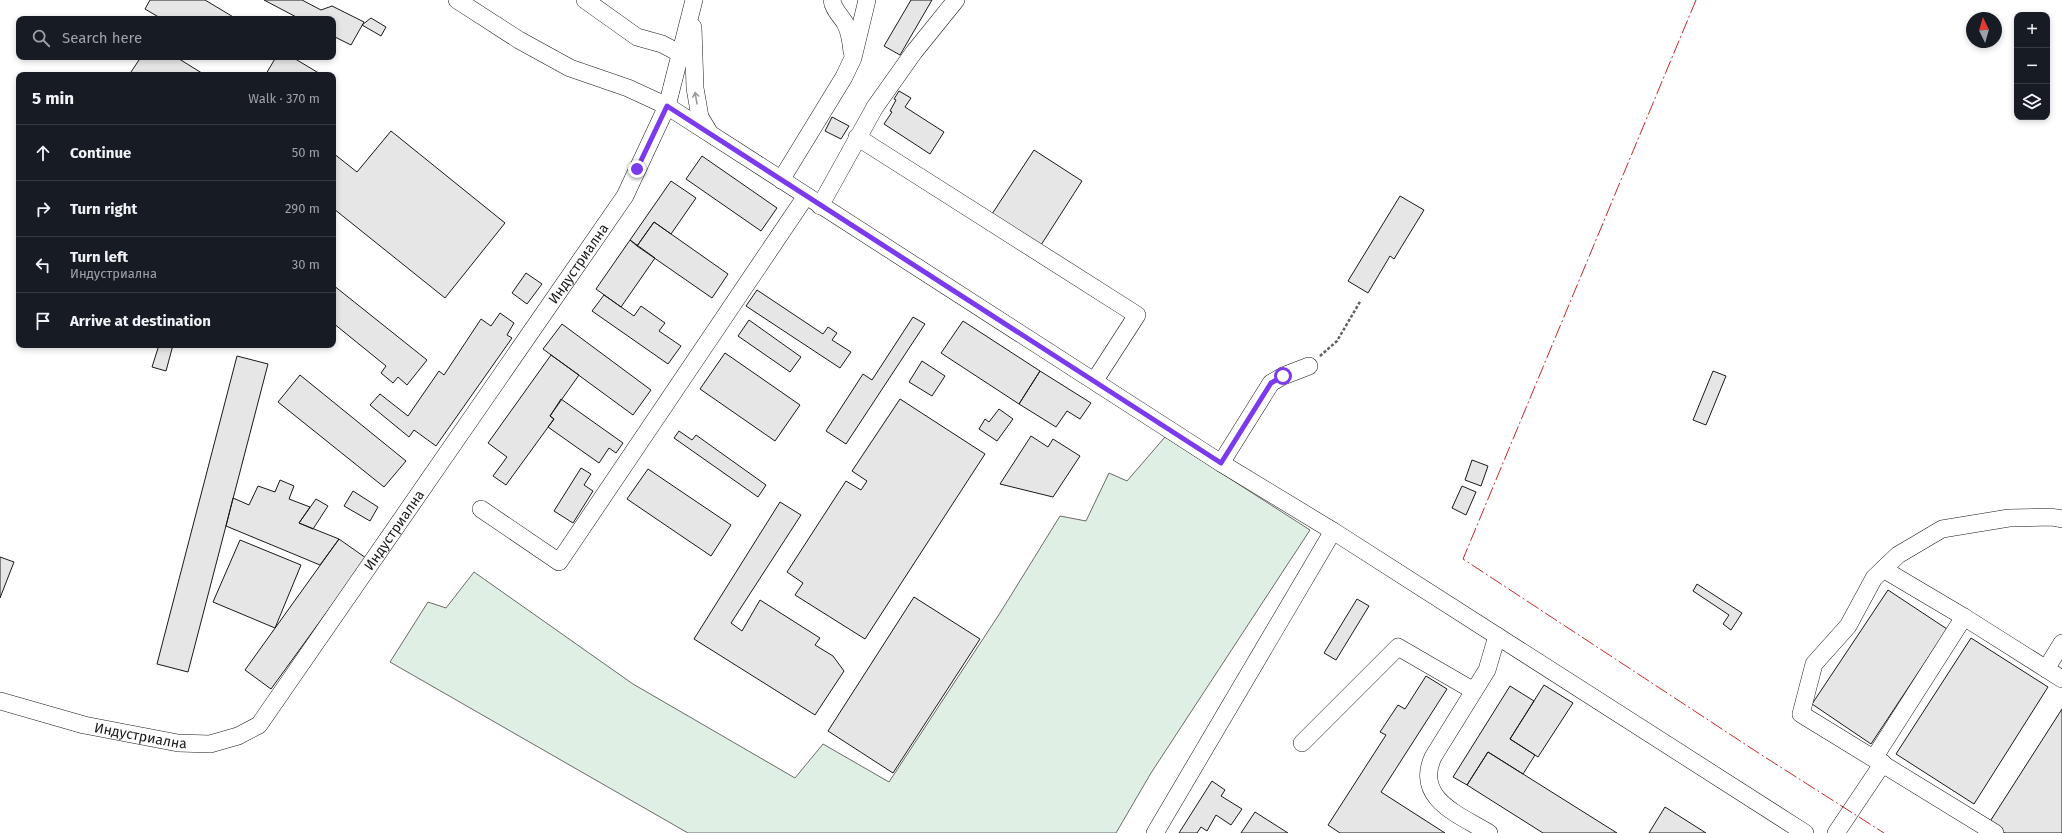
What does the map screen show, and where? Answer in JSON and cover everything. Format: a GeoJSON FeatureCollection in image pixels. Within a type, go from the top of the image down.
{"type":"FeatureCollection","features":[{"type":"Feature","properties":{"kind":"street"},"geometry":{"type":"LineString","coordinates":[[457,0],[519,40],[570,68],[628,88],[667,106],[813,201],[1095,380],[1221,463],[1333,531],[1805,833]]}},
{"type":"Feature","properties":{"kind":"street"},"geometry":{"type":"LineString","coordinates":[[585,0],[637,37],[662,44],[681,54]]}},
{"type":"Feature","properties":{"kind":"street"},"geometry":{"type":"LineString","coordinates":[[832,0],[835,10],[846,24],[851,36],[852,58]]}},
{"type":"Feature","properties":{"kind":"street"},"geometry":{"type":"LineString","coordinates":[[781,180],[844,77],[852,58],[867,0]]}},
{"type":"Feature","properties":{"kind":"street"},"geometry":{"type":"LineString","coordinates":[[481,509],[560,562],[858,137],[875,107],[914,52],[956,0]]}},
{"type":"Feature","properties":{"kind":"street"},"geometry":{"type":"LineString","coordinates":[[693,2],[695,88],[700,117],[710,134]]}},
{"type":"Feature","properties":{"kind":"street","name":"Индустриална"},"geometry":{"type":"LineString","coordinates":[[0,701],[84,725],[178,743],[210,744],[238,736],[259,725],[625,196],[667,106],[693,2]]}},
{"type":"Feature","properties":{"kind":"street"},"geometry":{"type":"LineString","coordinates":[[858,137],[1136,315],[1095,380]]}},
{"type":"Feature","properties":{"kind":"street"},"geometry":{"type":"LineString","coordinates":[[1221,463],[1271,383],[1283,376],[1309,366]]}},
{"type":"Feature","properties":{"kind":"street"},"geometry":{"type":"LineString","coordinates":[[1994,833],[1878,760],[1801,714],[1814,664],[1848,626],[1874,578],[1898,555],[1942,529],[2009,518],[2051,517],[2062,519]]}},
{"type":"Feature","properties":{"kind":"street"},"geometry":{"type":"LineString","coordinates":[[1155,833],[1333,531]]}},
{"type":"Feature","properties":{"kind":"street"},"geometry":{"type":"LineString","coordinates":[[1883,569],[1964,617],[2062,679]]}},
{"type":"Feature","properties":{"kind":"street"},"geometry":{"type":"LineString","coordinates":[[1836,833],[1964,617]]}},
{"type":"Feature","properties":{"kind":"street"},"geometry":{"type":"LineString","coordinates":[[1489,833],[1436,799],[1430,790],[1427,779],[1428,768],[1432,757],[1487,670],[1497,636]]}},
{"type":"Feature","properties":{"kind":"street"},"geometry":{"type":"LineString","coordinates":[[2046,669],[2062,643]]}},
{"type":"Feature","properties":{"kind":"street"},"geometry":{"type":"LineString","coordinates":[[1302,743],[1398,647],[1474,691]]}},
{"type":"Feature","properties":{"kind":"path"},"geometry":{"type":"LineString","coordinates":[[1309,366],[1337,341],[1361,300]]}},
{"type":"Feature","properties":{"kind":"green space"},"geometry":{"type":"Polygon","coordinates":[[[1165,437],[1310,530],[1151,773],[1116,833],[688,833],[390,662],[428,602],[446,608],[474,572],[633,684],[795,778],[823,744],[889,782],[1000,613],[1060,516],[1086,521],[1109,473],[1127,481],[1165,437]]]}},
{"type":"Feature","properties":{"kind":"building"},"geometry":{"type":"Polygon","coordinates":[[[150,0],[205,0],[232,16],[157,16],[145,9],[150,0]]]}},
{"type":"Feature","properties":{"kind":"building"},"geometry":{"type":"Polygon","coordinates":[[[264,0],[302,0],[321,10],[332,6],[364,22],[351,45],[336,38],[336,16],[294,16],[264,0]]]}},
{"type":"Feature","properties":{"kind":"building"},"geometry":{"type":"Polygon","coordinates":[[[911,0],[932,0],[900,55],[884,46],[911,0]]]}},
{"type":"Feature","properties":{"kind":"building"},"geometry":{"type":"Polygon","coordinates":[[[371,18],[386,27],[381,36],[362,25],[371,18]]]}},
{"type":"Feature","properties":{"kind":"building"},"geometry":{"type":"Polygon","coordinates":[[[139,60],[181,60],[200,72],[131,72],[139,60]]]}},
{"type":"Feature","properties":{"kind":"building"},"geometry":{"type":"Polygon","coordinates":[[[274,60],[297,60],[317,72],[267,72],[274,60]]]}},
{"type":"Feature","properties":{"kind":"building"},"geometry":{"type":"Polygon","coordinates":[[[899,91],[911,98],[905,107],[944,132],[930,154],[884,124],[892,112],[890,111],[896,100],[894,99],[899,91]]]}},
{"type":"Feature","properties":{"kind":"building"},"geometry":{"type":"Polygon","coordinates":[[[832,117],[849,126],[841,139],[825,131],[832,117]]]}},
{"type":"Feature","properties":{"kind":"building"},"geometry":{"type":"Polygon","coordinates":[[[391,131],[505,223],[445,298],[336,211],[336,155],[357,172],[391,131]]]}},
{"type":"Feature","properties":{"kind":"building"},"geometry":{"type":"Polygon","coordinates":[[[1034,150],[1082,181],[1041,245],[992,214],[1034,150]]]}},
{"type":"Feature","properties":{"kind":"building"},"geometry":{"type":"Polygon","coordinates":[[[702,156],[777,208],[761,231],[686,179],[702,156]]]}},
{"type":"Feature","properties":{"kind":"building"},"geometry":{"type":"Polygon","coordinates":[[[671,181],[696,198],[671,234],[654,222],[637,246],[630,240],[671,181]]]}},
{"type":"Feature","properties":{"kind":"building"},"geometry":{"type":"Polygon","coordinates":[[[1400,196],[1424,210],[1394,259],[1390,256],[1368,293],[1348,281],[1400,196]]]}},
{"type":"Feature","properties":{"kind":"building"},"geometry":{"type":"Polygon","coordinates":[[[654,222],[728,274],[712,298],[637,246],[654,222]]]}},
{"type":"Feature","properties":{"kind":"building"},"geometry":{"type":"Polygon","coordinates":[[[630,240],[655,258],[621,307],[596,289],[630,240]]]}},
{"type":"Feature","properties":{"kind":"building"},"geometry":{"type":"Polygon","coordinates":[[[526,273],[542,284],[527,304],[512,293],[526,273]]]}},
{"type":"Feature","properties":{"kind":"building"},"geometry":{"type":"Polygon","coordinates":[[[336,287],[427,360],[407,385],[398,377],[393,383],[381,373],[386,366],[336,325],[336,287]]]}},
{"type":"Feature","properties":{"kind":"building"},"geometry":{"type":"Polygon","coordinates":[[[757,290],[823,334],[828,327],[837,333],[832,340],[851,352],[840,368],[746,306],[757,290]]]}},
{"type":"Feature","properties":{"kind":"building"},"geometry":{"type":"Polygon","coordinates":[[[604,295],[634,316],[641,306],[665,323],[659,331],[681,346],[668,364],[592,311],[604,295]]]}},
{"type":"Feature","properties":{"kind":"building"},"geometry":{"type":"Polygon","coordinates":[[[500,313],[514,323],[507,335],[512,338],[436,446],[414,430],[409,437],[370,405],[380,394],[408,416],[439,371],[444,375],[481,319],[491,326],[500,313]]]}},
{"type":"Feature","properties":{"kind":"building"},"geometry":{"type":"Polygon","coordinates":[[[913,317],[925,324],[846,444],[826,431],[863,374],[872,380],[913,317]]]}},
{"type":"Feature","properties":{"kind":"building"},"geometry":{"type":"Polygon","coordinates":[[[749,320],[801,357],[790,372],[738,336],[749,320]]]}},
{"type":"Feature","properties":{"kind":"building"},"geometry":{"type":"Polygon","coordinates":[[[963,321],[1040,371],[1019,404],[941,353],[963,321]]]}},
{"type":"Feature","properties":{"kind":"building"},"geometry":{"type":"Polygon","coordinates":[[[562,324],[651,390],[633,415],[543,349],[562,324]]]}},
{"type":"Feature","properties":{"kind":"building"},"geometry":{"type":"Polygon","coordinates":[[[158,348],[172,348],[166,371],[152,367],[158,348]]]}},
{"type":"Feature","properties":{"kind":"building"},"geometry":{"type":"Polygon","coordinates":[[[725,353],[800,405],[775,441],[700,389],[725,353]]]}},
{"type":"Feature","properties":{"kind":"building"},"geometry":{"type":"Polygon","coordinates":[[[551,355],[579,375],[550,416],[554,419],[506,485],[493,476],[507,457],[488,443],[551,355]]]}},
{"type":"Feature","properties":{"kind":"building"},"geometry":{"type":"Polygon","coordinates":[[[237,356],[268,364],[188,672],[157,664],[237,356]]]}},
{"type":"Feature","properties":{"kind":"building"},"geometry":{"type":"Polygon","coordinates":[[[922,361],[945,376],[932,396],[909,382],[922,361]]]}},
{"type":"Feature","properties":{"kind":"building"},"geometry":{"type":"Polygon","coordinates":[[[1040,371],[1091,403],[1080,419],[1067,411],[1056,427],[1019,404],[1040,371]]]}},
{"type":"Feature","properties":{"kind":"building"},"geometry":{"type":"Polygon","coordinates":[[[1713,371],[1726,376],[1706,425],[1693,420],[1713,371]]]}},
{"type":"Feature","properties":{"kind":"building"},"geometry":{"type":"Polygon","coordinates":[[[300,375],[406,461],[384,487],[278,402],[300,375]]]}},
{"type":"Feature","properties":{"kind":"building"},"geometry":{"type":"Polygon","coordinates":[[[561,399],[623,443],[616,453],[609,448],[599,463],[548,427],[554,419],[550,416],[561,399]]]}},
{"type":"Feature","properties":{"kind":"building"},"geometry":{"type":"Polygon","coordinates":[[[900,399],[985,454],[865,639],[795,595],[803,583],[787,572],[846,481],[861,490],[867,481],[852,471],[900,399]]]}},
{"type":"Feature","properties":{"kind":"building"},"geometry":{"type":"Polygon","coordinates":[[[999,409],[1013,419],[997,441],[979,429],[985,419],[989,422],[999,409]]]}},
{"type":"Feature","properties":{"kind":"building"},"geometry":{"type":"Polygon","coordinates":[[[679,431],[692,440],[696,435],[766,485],[758,497],[674,438],[679,431]]]}},
{"type":"Feature","properties":{"kind":"building"},"geometry":{"type":"Polygon","coordinates":[[[1031,436],[1048,447],[1053,439],[1080,456],[1053,497],[1000,484],[1031,436]]]}},
{"type":"Feature","properties":{"kind":"building"},"geometry":{"type":"Polygon","coordinates":[[[1472,460],[1488,466],[1481,486],[1465,480],[1472,460]]]}},
{"type":"Feature","properties":{"kind":"building"},"geometry":{"type":"Polygon","coordinates":[[[581,468],[591,474],[584,485],[593,491],[573,523],[554,511],[581,468]]]}},
{"type":"Feature","properties":{"kind":"building"},"geometry":{"type":"Polygon","coordinates":[[[648,469],[731,525],[711,556],[627,499],[648,469]]]}},
{"type":"Feature","properties":{"kind":"building"},"geometry":{"type":"Polygon","coordinates":[[[280,480],[294,486],[289,499],[310,507],[299,523],[339,539],[320,565],[226,526],[233,498],[249,505],[258,486],[275,492],[280,480]]]}},
{"type":"Feature","properties":{"kind":"building"},"geometry":{"type":"Polygon","coordinates":[[[1462,486],[1476,492],[1466,515],[1452,508],[1462,486]]]}},
{"type":"Feature","properties":{"kind":"building"},"geometry":{"type":"Polygon","coordinates":[[[353,491],[378,507],[370,521],[344,506],[353,491]]]}},
{"type":"Feature","properties":{"kind":"building"},"geometry":{"type":"Polygon","coordinates":[[[316,499],[328,506],[313,529],[299,523],[316,499]]]}},
{"type":"Feature","properties":{"kind":"building"},"geometry":{"type":"Polygon","coordinates":[[[780,502],[801,515],[731,623],[742,631],[760,600],[820,638],[815,645],[833,656],[844,671],[815,715],[694,639],[780,502]]]}},
{"type":"Feature","properties":{"kind":"building"},"geometry":{"type":"Polygon","coordinates":[[[339,539],[366,558],[271,689],[245,670],[339,539]]]}},
{"type":"Feature","properties":{"kind":"building"},"geometry":{"type":"Polygon","coordinates":[[[240,540],[301,565],[275,628],[213,602],[240,540]]]}},
{"type":"Feature","properties":{"kind":"building"},"geometry":{"type":"Polygon","coordinates":[[[0,557],[14,562],[0,598],[0,557]]]}},
{"type":"Feature","properties":{"kind":"building"},"geometry":{"type":"Polygon","coordinates":[[[1697,584],[1742,613],[1731,630],[1723,624],[1729,615],[1693,591],[1697,584]]]}},
{"type":"Feature","properties":{"kind":"building"},"geometry":{"type":"Polygon","coordinates":[[[1888,590],[1947,629],[1871,744],[1812,704],[1888,590]]]}},
{"type":"Feature","properties":{"kind":"building"},"geometry":{"type":"Polygon","coordinates":[[[914,597],[980,639],[893,773],[828,731],[914,597]]]}},
{"type":"Feature","properties":{"kind":"building"},"geometry":{"type":"Polygon","coordinates":[[[1357,599],[1369,606],[1336,660],[1324,653],[1357,599]]]}},
{"type":"Feature","properties":{"kind":"building"},"geometry":{"type":"Polygon","coordinates":[[[1971,638],[2048,687],[1974,804],[1896,754],[1971,638]]]}},
{"type":"Feature","properties":{"kind":"building"},"geometry":{"type":"Polygon","coordinates":[[[1426,676],[1447,689],[1381,792],[1445,833],[1340,833],[1328,825],[1386,735],[1380,732],[1398,705],[1405,709],[1426,676]]]}},
{"type":"Feature","properties":{"kind":"building"},"geometry":{"type":"Polygon","coordinates":[[[1544,685],[1573,703],[1538,757],[1510,739],[1544,685]]]}},
{"type":"Feature","properties":{"kind":"building"},"geometry":{"type":"Polygon","coordinates":[[[1510,686],[1534,701],[1510,739],[1535,755],[1523,774],[1488,752],[1467,785],[1453,777],[1510,686]]]}},
{"type":"Feature","properties":{"kind":"building"},"geometry":{"type":"Polygon","coordinates":[[[2062,709],[2062,833],[2005,833],[1989,823],[2062,709]]]}},
{"type":"Feature","properties":{"kind":"building"},"geometry":{"type":"Polygon","coordinates":[[[1488,752],[1617,833],[1543,833],[1467,785],[1488,752]]]}},
{"type":"Feature","properties":{"kind":"building"},"geometry":{"type":"Polygon","coordinates":[[[1212,781],[1225,790],[1221,796],[1242,809],[1231,825],[1216,815],[1207,831],[1201,827],[1197,833],[1179,833],[1212,781]]]}},
{"type":"Feature","properties":{"kind":"building"},"geometry":{"type":"Polygon","coordinates":[[[1665,807],[1706,833],[1649,833],[1665,807]]]}},
{"type":"Feature","properties":{"kind":"building"},"geometry":{"type":"Polygon","coordinates":[[[1255,812],[1288,833],[1241,833],[1255,812]]]}},
{"type":"Feature","properties":{"kind":"power"},"geometry":{"type":"LineString","coordinates":[[1696,0],[1463,559],[1760,754],[1884,833]]}},
{"type":"Feature","properties":{"kind":"route"},"geometry":{"type":"LineString","coordinates":[[637,169],[667,106],[820,206],[1095,380],[1221,463],[1271,383],[1283,376]]}}]}
